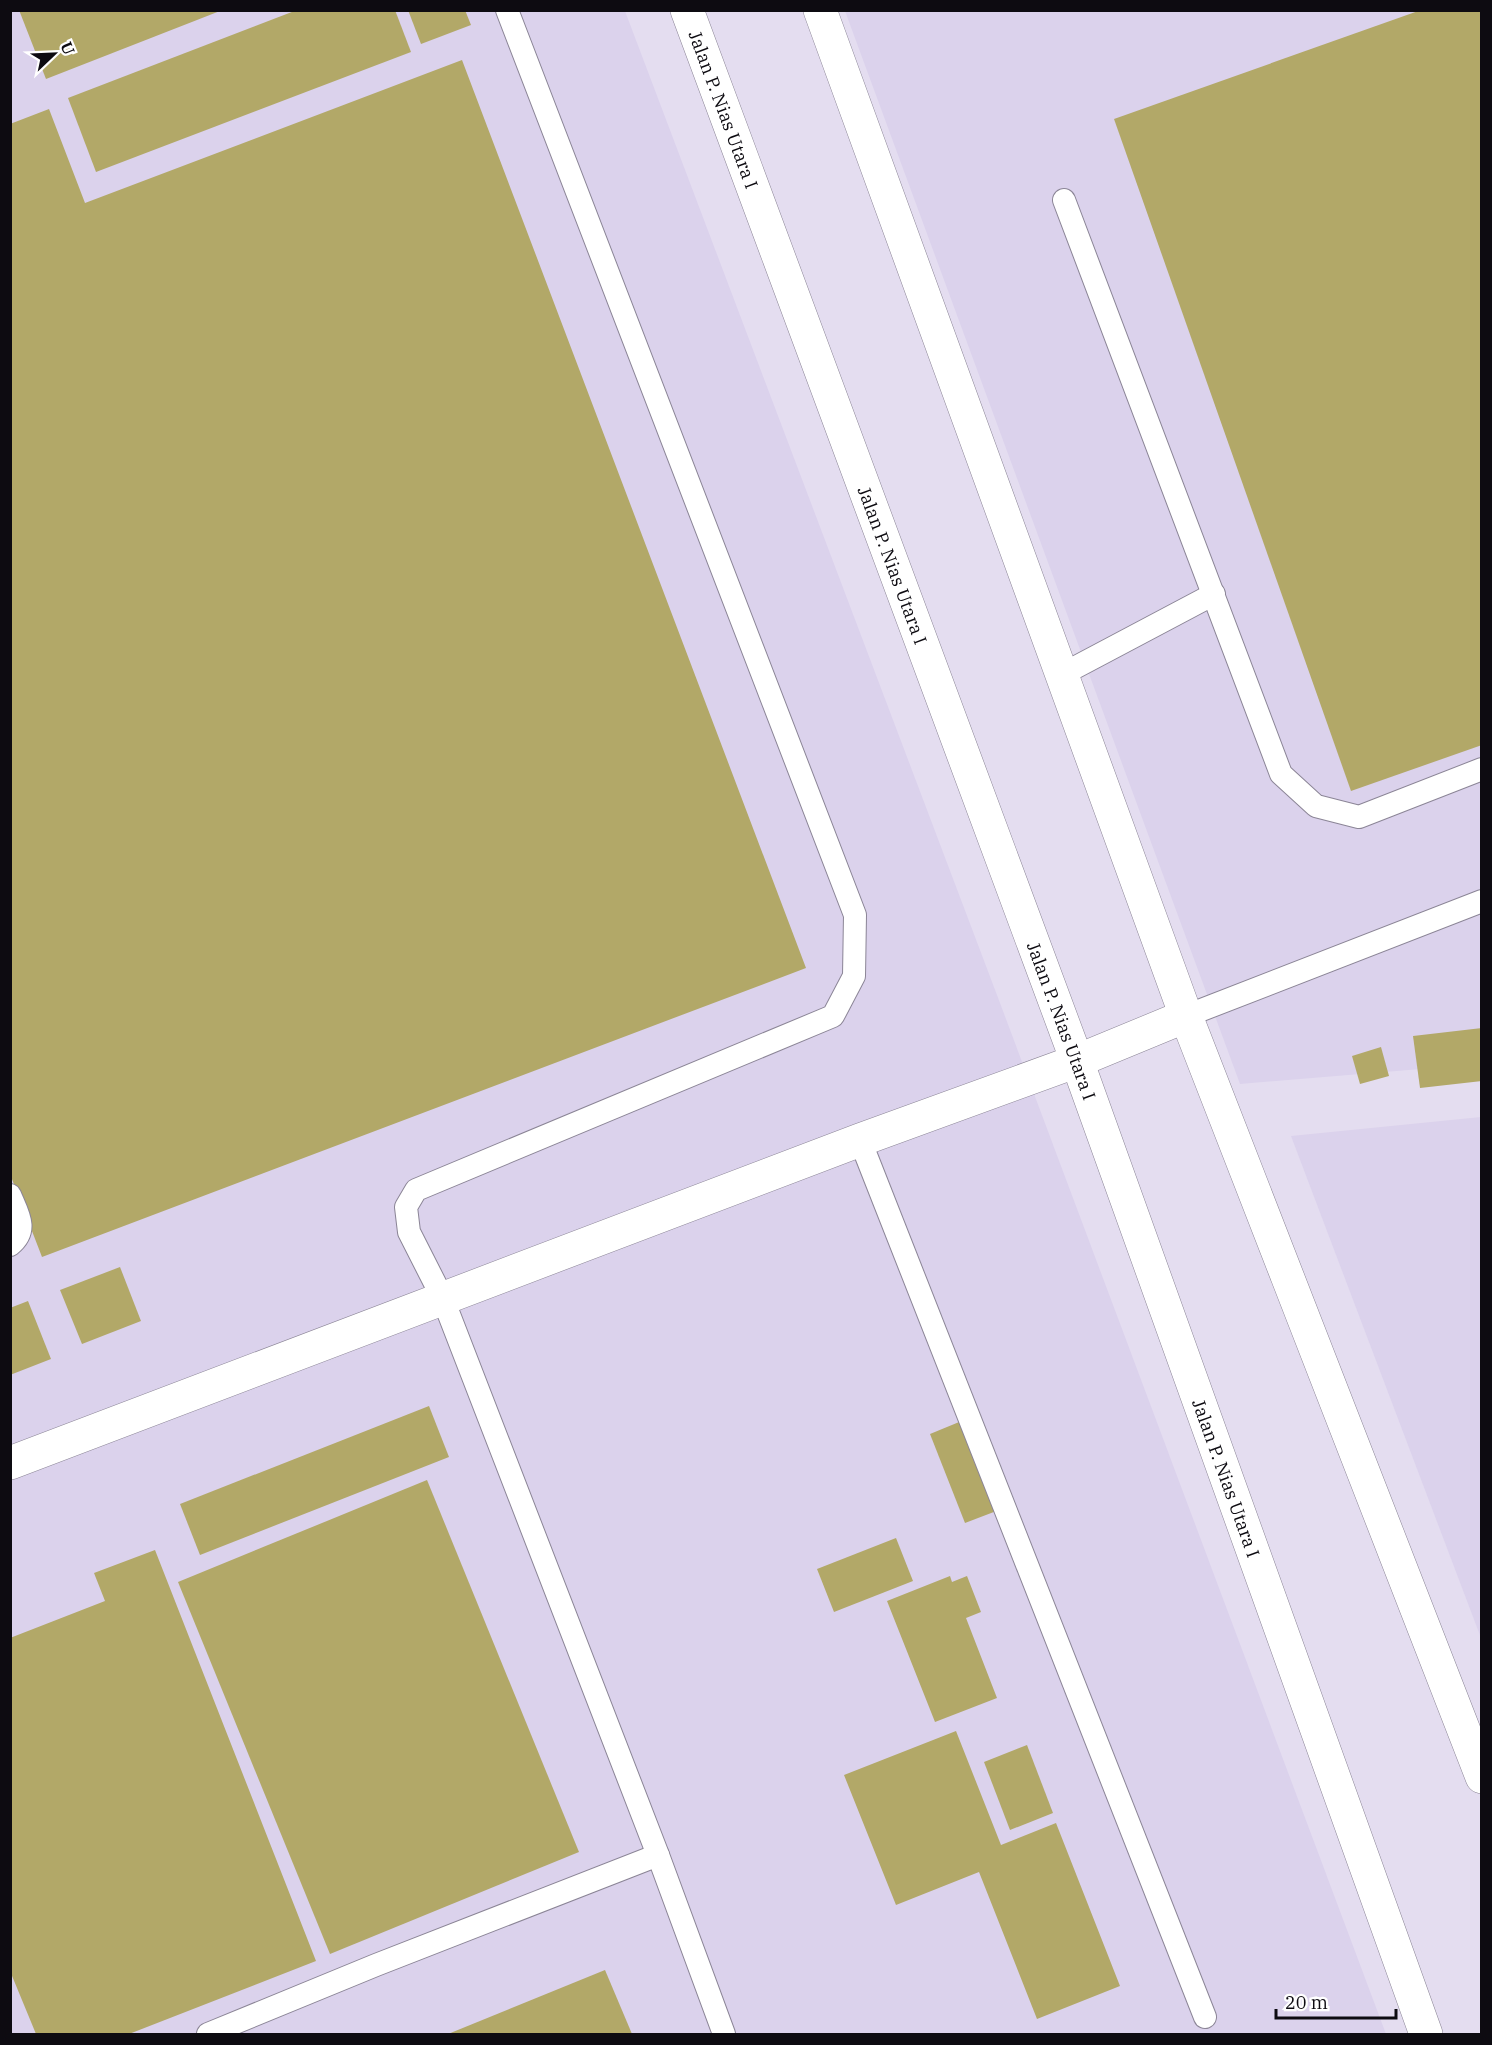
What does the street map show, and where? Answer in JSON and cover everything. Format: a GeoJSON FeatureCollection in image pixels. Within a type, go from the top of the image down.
{"type":"FeatureCollection","features":[{"type":"Feature","properties":{"kind":"street","name":"Jalan P. Nias Utara I"},"geometry":{"type":"LineString","coordinates":[[687,10],[1077,1061],[1426,2034]]}},
{"type":"Feature","properties":{"kind":"street"},"geometry":{"type":"LineString","coordinates":[[820,10],[1186,1016],[1482,1777]]}},
{"type":"Feature","properties":{"kind":"street"},"geometry":{"type":"LineString","coordinates":[[10,1463],[860,1140],[1077,1061],[1186,1016]]}},
{"type":"Feature","properties":{"kind":"lane"},"geometry":{"type":"LineString","coordinates":[[507,10],[855,915],[854,976],[833,1016],[416,1190],[406,1207],[409,1232],[443,1299],[658,1855],[724,2034]]}},
{"type":"Feature","properties":{"kind":"lane"},"geometry":{"type":"LineString","coordinates":[[1064,200],[1281,774],[1316,806],[1359,817],[1482,769]]}},
{"type":"Feature","properties":{"kind":"lane"},"geometry":{"type":"LineString","coordinates":[[1061,675],[1214,594]]}},
{"type":"Feature","properties":{"kind":"lane"},"geometry":{"type":"LineString","coordinates":[[1186,1016],[1482,901]]}},
{"type":"Feature","properties":{"kind":"lane"},"geometry":{"type":"LineString","coordinates":[[860,1140],[1205,2017]]}},
{"type":"Feature","properties":{"kind":"lane"},"geometry":{"type":"LineString","coordinates":[[10,1195],[21,1224],[18,1239],[10,1245]]}},
{"type":"Feature","properties":{"kind":"lane"},"geometry":{"type":"LineString","coordinates":[[208,2034],[376,1965],[658,1855]]}},
{"type":"Feature","properties":{"kind":"shaded area"},"geometry":{"type":"Polygon","coordinates":[[[11,11],[625,11],[1386,2034],[11,2034],[11,11]]]}},
{"type":"Feature","properties":{"kind":"shaded area"},"geometry":{"type":"Polygon","coordinates":[[[845,11],[1481,11],[1481,1064],[1240,1084],[845,11]]]}},
{"type":"Feature","properties":{"kind":"shaded area"},"geometry":{"type":"Polygon","coordinates":[[[1482,1117],[1481,1638],[1291,1136],[1482,1117]]]}},
{"type":"Feature","properties":{"kind":"building"},"geometry":{"type":"Polygon","coordinates":[[[19,10],[220,10],[220,11],[46,79],[19,10]]]}},
{"type":"Feature","properties":{"kind":"building"},"geometry":{"type":"Polygon","coordinates":[[[297,10],[395,10],[411,52],[96,172],[68,98],[297,10]]]}},
{"type":"Feature","properties":{"kind":"building"},"geometry":{"type":"Polygon","coordinates":[[[408,10],[465,10],[471,25],[421,44],[408,10]]]}},
{"type":"Feature","properties":{"kind":"building"},"geometry":{"type":"Polygon","coordinates":[[[1421,10],[1482,10],[1482,745],[1351,791],[1114,119],[1421,10]]]}},
{"type":"Feature","properties":{"kind":"building"},"geometry":{"type":"Polygon","coordinates":[[[462,60],[806,968],[42,1257],[10,1174],[10,124],[49,109],[85,203],[462,60]]]}},
{"type":"Feature","properties":{"kind":"building"},"geometry":{"type":"Polygon","coordinates":[[[1482,1028],[1482,1081],[1420,1088],[1413,1036],[1482,1028]]]}},
{"type":"Feature","properties":{"kind":"building"},"geometry":{"type":"Polygon","coordinates":[[[1381,1047],[1389,1076],[1360,1084],[1352,1056],[1381,1047]]]}},
{"type":"Feature","properties":{"kind":"building"},"geometry":{"type":"Polygon","coordinates":[[[120,1267],[141,1321],[82,1344],[60,1290],[120,1267]]]}},
{"type":"Feature","properties":{"kind":"building"},"geometry":{"type":"Polygon","coordinates":[[[28,1301],[51,1359],[10,1375],[10,1308],[28,1301]]]}},
{"type":"Feature","properties":{"kind":"building"},"geometry":{"type":"Polygon","coordinates":[[[429,1406],[449,1457],[200,1555],[180,1504],[429,1406]]]}},
{"type":"Feature","properties":{"kind":"building"},"geometry":{"type":"Polygon","coordinates":[[[964,1420],[999,1510],[965,1523],[930,1434],[964,1420]]]}},
{"type":"Feature","properties":{"kind":"building"},"geometry":{"type":"Polygon","coordinates":[[[427,1480],[579,1852],[330,1954],[178,1582],[427,1480]]]}},
{"type":"Feature","properties":{"kind":"building"},"geometry":{"type":"Polygon","coordinates":[[[896,1538],[913,1581],[834,1612],[817,1569],[896,1538]]]}},
{"type":"Feature","properties":{"kind":"building"},"geometry":{"type":"Polygon","coordinates":[[[155,1550],[316,1961],[129,2034],[36,2034],[10,1971],[10,1638],[105,1601],[94,1573],[155,1550]]]}},
{"type":"Feature","properties":{"kind":"building"},"geometry":{"type":"Polygon","coordinates":[[[950,1576],[952,1582],[967,1576],[981,1612],[966,1618],[997,1698],[935,1722],[887,1601],[950,1576]]]}},
{"type":"Feature","properties":{"kind":"building"},"geometry":{"type":"Polygon","coordinates":[[[956,1731],[1001,1845],[1056,1823],[1120,1986],[1037,2019],[979,1872],[896,1905],[844,1775],[956,1731]]]}},
{"type":"Feature","properties":{"kind":"building"},"geometry":{"type":"Polygon","coordinates":[[[1027,1745],[1053,1813],[1010,1830],[984,1762],[1027,1745]]]}},
{"type":"Feature","properties":{"kind":"building"},"geometry":{"type":"Polygon","coordinates":[[[605,1970],[632,2034],[448,2034],[605,1970]]]}}]}
